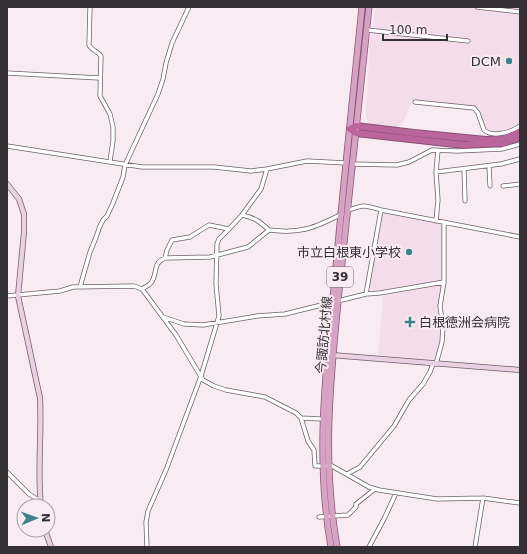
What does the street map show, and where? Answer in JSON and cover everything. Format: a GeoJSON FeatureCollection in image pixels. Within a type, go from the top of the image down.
{"type":"FeatureCollection","features":[{"type":"Feature","properties":{"kind":"highway"},"geometry":{"type":"LineString","coordinates":[[350,129],[464,145],[504,143],[520,137]]}},
{"type":"Feature","properties":{"kind":"highway"},"geometry":{"type":"LineString","coordinates":[[356,130],[414,133],[486,140],[503,139],[520,132]]}},
{"type":"Feature","properties":{"kind":"main road","name":"今諏訪北村線"},"geometry":{"type":"LineString","coordinates":[[335,301],[347,211],[350,129],[362,7]]}},
{"type":"Feature","properties":{"kind":"main road","name":"今諏訪北村線"},"geometry":{"type":"LineString","coordinates":[[331,547],[322,419],[330,355],[341,215],[356,130],[369,7]]}},
{"type":"Feature","properties":{"kind":"main road","name":"今諏訪北村線"},"geometry":{"type":"LineString","coordinates":[[325,466],[330,355]]}},
{"type":"Feature","properties":{"kind":"main road","name":"今諏訪北村線"},"geometry":{"type":"LineString","coordinates":[[329,516],[337,547]]}},
{"type":"Feature","properties":{"kind":"street"},"geometry":{"type":"LineString","coordinates":[[90,7],[89,46],[90,49],[101,56],[100,96],[112,120],[113,141],[110,162]]}},
{"type":"Feature","properties":{"kind":"street"},"geometry":{"type":"LineString","coordinates":[[80,287],[90,252],[100,226],[103,220],[108,216],[123,177],[125,165],[158,94],[172,43],[189,7]]}},
{"type":"Feature","properties":{"kind":"street"},"geometry":{"type":"LineString","coordinates":[[477,7],[520,12]]}},
{"type":"Feature","properties":{"kind":"street"},"geometry":{"type":"LineString","coordinates":[[367,30],[468,41]]}},
{"type":"Feature","properties":{"kind":"street"},"geometry":{"type":"LineString","coordinates":[[7,73],[100,78]]}},
{"type":"Feature","properties":{"kind":"street"},"geometry":{"type":"LineString","coordinates":[[415,102],[474,108],[478,113],[484,130],[491,134],[502,133],[520,126]]}},
{"type":"Feature","properties":{"kind":"street"},"geometry":{"type":"LineString","coordinates":[[7,146],[125,165],[155,168],[214,167],[251,171],[307,162],[387,166],[397,165],[409,162],[432,150],[457,151],[502,149],[520,144]]}},
{"type":"Feature","properties":{"kind":"street"},"geometry":{"type":"LineString","coordinates":[[436,221],[438,200],[436,172],[438,150]]}},
{"type":"Feature","properties":{"kind":"street"},"geometry":{"type":"LineString","coordinates":[[436,172],[490,166],[520,158]]}},
{"type":"Feature","properties":{"kind":"street"},"geometry":{"type":"LineString","coordinates":[[490,166],[490,186]]}},
{"type":"Feature","properties":{"kind":"street"},"geometry":{"type":"LineString","coordinates":[[147,547],[146,522],[148,511],[166,470],[201,376],[219,316],[216,284],[216,254],[219,239],[242,215],[261,188],[267,169]]}},
{"type":"Feature","properties":{"kind":"street"},"geometry":{"type":"LineString","coordinates":[[464,169],[465,201]]}},
{"type":"Feature","properties":{"kind":"street"},"geometry":{"type":"LineString","coordinates":[[7,184],[19,199],[24,214],[24,232],[18,296],[40,398],[39,474],[41,498]]}},
{"type":"Feature","properties":{"kind":"street"},"geometry":{"type":"LineString","coordinates":[[503,186],[520,184]]}},
{"type":"Feature","properties":{"kind":"street"},"geometry":{"type":"LineString","coordinates":[[242,215],[259,220],[269,230],[305,230],[347,211],[365,205],[381,210],[520,237]]}},
{"type":"Feature","properties":{"kind":"street"},"geometry":{"type":"LineString","coordinates":[[366,294],[381,210]]}},
{"type":"Feature","properties":{"kind":"street"},"geometry":{"type":"LineString","coordinates":[[347,474],[360,467],[394,426],[409,400],[423,384],[434,364],[442,342],[443,327],[440,306],[444,282],[444,223]]}},
{"type":"Feature","properties":{"kind":"street"},"geometry":{"type":"LineString","coordinates":[[165,258],[172,240],[190,237],[209,224],[229,229]]}},
{"type":"Feature","properties":{"kind":"street"},"geometry":{"type":"LineString","coordinates":[[142,289],[151,282],[160,260],[165,258],[210,257],[216,254],[248,247],[269,230]]}},
{"type":"Feature","properties":{"kind":"street"},"geometry":{"type":"LineString","coordinates":[[163,317],[184,324],[193,325],[217,323],[257,316],[285,314],[366,294],[444,282]]}},
{"type":"Feature","properties":{"kind":"street"},"geometry":{"type":"LineString","coordinates":[[7,296],[60,291],[73,287],[126,285],[142,289],[176,335],[203,380],[226,390],[265,397],[296,412],[301,418],[308,441],[314,450],[315,466],[332,466],[374,489],[437,499],[483,498],[520,503]]}},
{"type":"Feature","properties":{"kind":"street"},"geometry":{"type":"LineString","coordinates":[[330,355],[520,370]]}},
{"type":"Feature","properties":{"kind":"street"},"geometry":{"type":"LineString","coordinates":[[301,418],[322,419]]}},
{"type":"Feature","properties":{"kind":"street"},"geometry":{"type":"LineString","coordinates":[[7,472],[34,498]]}},
{"type":"Feature","properties":{"kind":"street"},"geometry":{"type":"LineString","coordinates":[[319,517],[348,515],[356,508],[356,504],[374,489]]}},
{"type":"Feature","properties":{"kind":"street"},"geometry":{"type":"LineString","coordinates":[[369,547],[396,492]]}},
{"type":"Feature","properties":{"kind":"street"},"geometry":{"type":"LineString","coordinates":[[475,547],[483,498]]}},
{"type":"Feature","properties":{"kind":"shaded area"},"geometry":{"type":"Polygon","coordinates":[[[375,7],[520,7],[520,124],[498,132],[492,132],[488,131],[485,127],[476,107],[414,100],[412,101],[403,123],[396,127],[378,127],[368,123],[366,117],[366,105],[370,40],[375,7]]]}},
{"type":"Feature","properties":{"kind":"shaded area","name":"市立白根東小学校"},"geometry":{"type":"Polygon","coordinates":[[[381,210],[444,223],[444,282],[374,292],[369,287],[381,210]]]}},
{"type":"Feature","properties":{"kind":"shaded area","name":"白根徳洲会病院"},"geometry":{"type":"Polygon","coordinates":[[[442,284],[440,299],[440,338],[438,355],[435,361],[378,355],[383,296],[442,284]]]}},
{"type":"Feature","properties":{"kind":"place","name":"DCM"},"geometry":{"type":"Point","coordinates":[509,61]}},
{"type":"Feature","properties":{"kind":"place","name":"市立白根東小学校"},"geometry":{"type":"Point","coordinates":[409,252]}},
{"type":"Feature","properties":{"kind":"place","name":"白根徳洲会病院"},"geometry":{"type":"Point","coordinates":[410,322]}}]}
